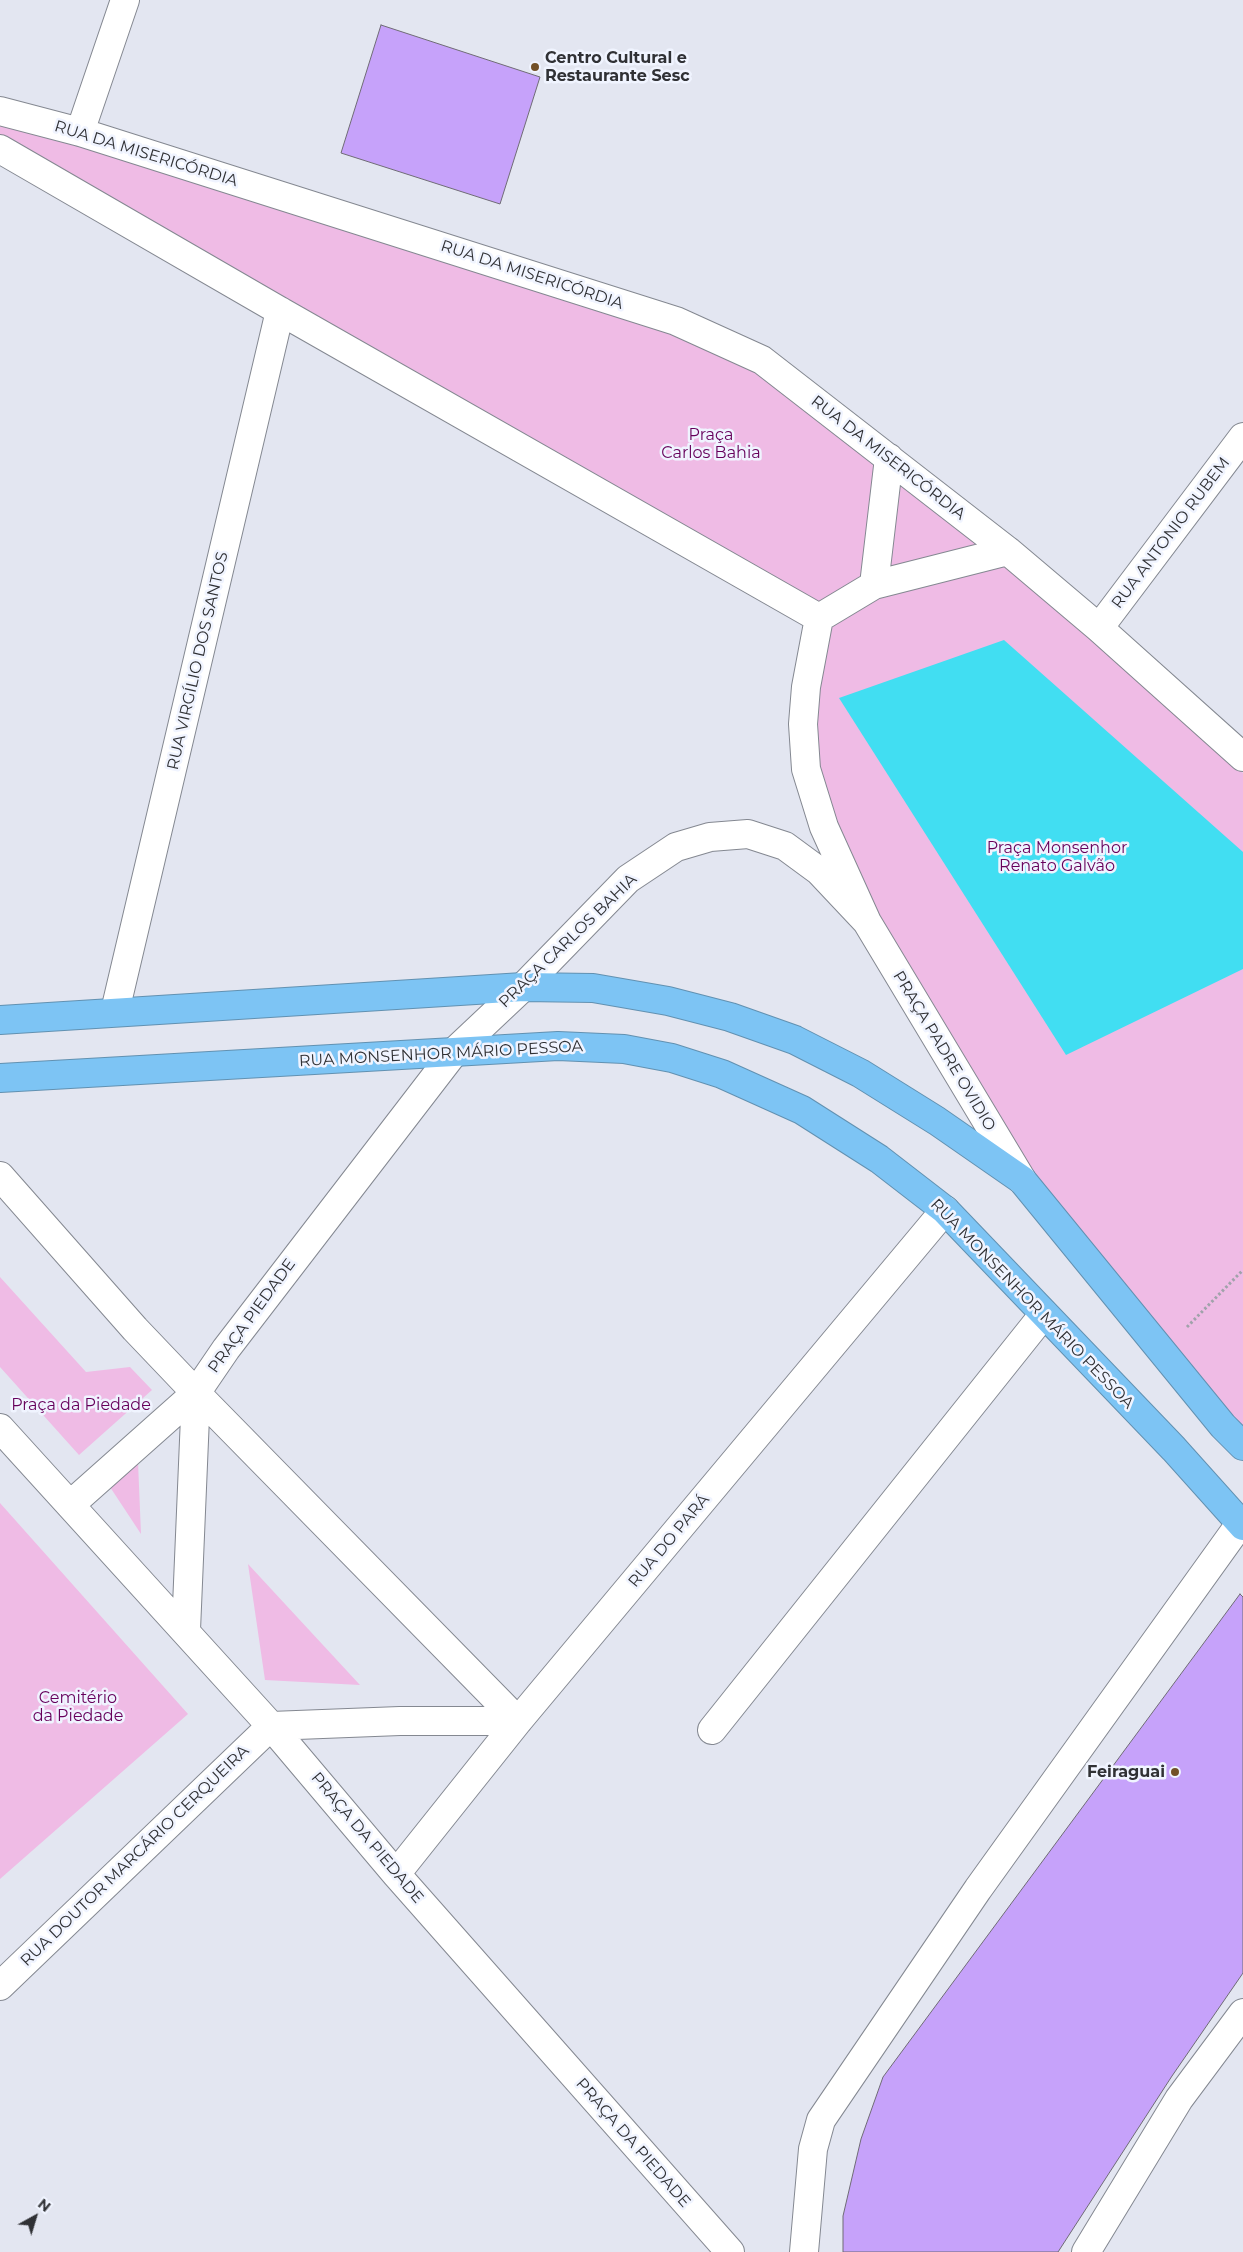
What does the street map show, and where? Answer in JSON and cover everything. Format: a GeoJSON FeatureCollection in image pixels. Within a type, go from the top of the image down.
{"type":"FeatureCollection","features":[{"type":"Feature","properties":{"kind":"highway"},"geometry":{"type":"LineString","coordinates":[[0,1020],[115,1011],[523,987],[593,988],[668,1001],[730,1017],[795,1040],[860,1073],[937,1121],[1022,1180],[1223,1426],[1243,1446]]}},
{"type":"Feature","properties":{"kind":"highway","name":"RUA MONSENHOR MÁRIO PESSOA"},"geometry":{"type":"LineString","coordinates":[[0,1078],[558,1046],[624,1049],[672,1058],[722,1074],[802,1110],[879,1158],[945,1210],[1174,1449],[1242,1525]]}},
{"type":"Feature","properties":{"kind":"street"},"geometry":{"type":"LineString","coordinates":[[80,132],[125,0]]}},
{"type":"Feature","properties":{"kind":"street","name":"RUA DA MISERICÓRDIA"},"geometry":{"type":"LineString","coordinates":[[0,111],[80,132],[676,321],[762,360],[1008,551]]}},
{"type":"Feature","properties":{"kind":"street"},"geometry":{"type":"LineString","coordinates":[[0,149],[280,312],[819,618]]}},
{"type":"Feature","properties":{"kind":"street","name":"RUA VIRGÍLIO DOS SANTOS"},"geometry":{"type":"LineString","coordinates":[[115,1011],[280,312]]}},
{"type":"Feature","properties":{"kind":"street","name":"RUA ANTONIO RUBEM"},"geometry":{"type":"LineString","coordinates":[[1099,628],[1243,437]]}},
{"type":"Feature","properties":{"kind":"street"},"geometry":{"type":"LineString","coordinates":[[874,585],[889,458]]}},
{"type":"Feature","properties":{"kind":"street"},"geometry":{"type":"LineString","coordinates":[[867,922],[824,827],[806,769],[803,724],[806,687],[819,618],[874,585],[1008,551],[1099,628],[1243,758]]}},
{"type":"Feature","properties":{"kind":"street","name":"PRAÇA CARLOS BAHIA"},"geometry":{"type":"LineString","coordinates":[[455,1051],[523,987],[628,879],[676,847],[710,838],[748,834],[785,846],[819,871],[867,922]]}},
{"type":"Feature","properties":{"kind":"street","name":"PRAÇA PADRE OVIDIO"},"geometry":{"type":"LineString","coordinates":[[867,922],[1022,1180]]}},
{"type":"Feature","properties":{"kind":"street","name":"PRAÇA PIEDADE"},"geometry":{"type":"LineString","coordinates":[[70,1505],[196,1393],[238,1333],[455,1051]]}},
{"type":"Feature","properties":{"kind":"street"},"geometry":{"type":"LineString","coordinates":[[0,1176],[135,1329],[518,1721]]}},
{"type":"Feature","properties":{"kind":"street","name":"RUA DO PARÁ"},"geometry":{"type":"LineString","coordinates":[[396,1874],[518,1721],[945,1210]]}},
{"type":"Feature","properties":{"kind":"street"},"geometry":{"type":"LineString","coordinates":[[712,1730],[1044,1314]]}},
{"type":"Feature","properties":{"kind":"street"},"geometry":{"type":"LineString","coordinates":[[186,1630],[196,1393]]}},
{"type":"Feature","properties":{"kind":"street","name":"PRAÇA DA PIEDADE"},"geometry":{"type":"LineString","coordinates":[[0,1428],[186,1630],[271,1726],[396,1874],[730,2252]]}},
{"type":"Feature","properties":{"kind":"street"},"geometry":{"type":"LineString","coordinates":[[804,2252],[813,2148],[820,2120],[978,1889],[1242,1525]]}},
{"type":"Feature","properties":{"kind":"street"},"geometry":{"type":"LineString","coordinates":[[271,1726],[518,1721]]}},
{"type":"Feature","properties":{"kind":"street","name":"RUA DOUTOR MARCÁRIO CERQUEIRA"},"geometry":{"type":"LineString","coordinates":[[0,1986],[271,1726]]}},
{"type":"Feature","properties":{"kind":"street"},"geometry":{"type":"LineString","coordinates":[[1086,2252],[1179,2099],[1243,2013]]}},
{"type":"Feature","properties":{"kind":"green space","name":"Praça Monsenhor Renato Galvão"},"geometry":{"type":"Polygon","coordinates":[[[0,111],[762,360],[1004,563],[1243,773],[1243,1428],[1033,1178],[877,918],[833,824],[815,765],[819,618],[0,149],[0,111]]]}},
{"type":"Feature","properties":{"kind":"green space","name":"Praça da Piedade"},"geometry":{"type":"Polygon","coordinates":[[[0,1277],[86,1372],[130,1367],[152,1390],[79,1455],[0,1367],[0,1277]]]}},
{"type":"Feature","properties":{"kind":"green space","name":"Praça da Piedade"},"geometry":{"type":"Polygon","coordinates":[[[138,1462],[141,1534],[110,1487],[138,1462]]]}},
{"type":"Feature","properties":{"kind":"green space","name":"Cemitério da Piedade"},"geometry":{"type":"Polygon","coordinates":[[[0,1503],[188,1714],[0,1879],[0,1503]]]}},
{"type":"Feature","properties":{"kind":"green space"},"geometry":{"type":"Polygon","coordinates":[[[248,1564],[360,1685],[265,1680],[248,1564]]]}},
{"type":"Feature","properties":{"kind":"water"},"geometry":{"type":"Polygon","coordinates":[[[1004,640],[1243,852],[1243,969],[1066,1055],[839,698],[1004,640]]]}},
{"type":"Feature","properties":{"kind":"building"},"geometry":{"type":"Polygon","coordinates":[[[381,25],[540,77],[500,204],[341,153],[381,25]]]}},
{"type":"Feature","properties":{"kind":"building","name":"Feiraguai"},"geometry":{"type":"Polygon","coordinates":[[[1240,1594],[1243,1597],[1243,1973],[1172,2076],[1058,2252],[843,2252],[843,2216],[861,2139],[883,2077],[1240,1594]]]}},
{"type":"Feature","properties":{"kind":"place","name":"Centro Cultural e Restaurante Sesc"},"geometry":{"type":"Point","coordinates":[535,67]}},
{"type":"Feature","properties":{"kind":"place","name":"Feiraguai"},"geometry":{"type":"Point","coordinates":[1175,1772]}},
{"type":"Feature","properties":{"kind":"park label","name":"Praça Carlos Bahia"},"geometry":{"type":"Point","coordinates":[711,444]}}]}
